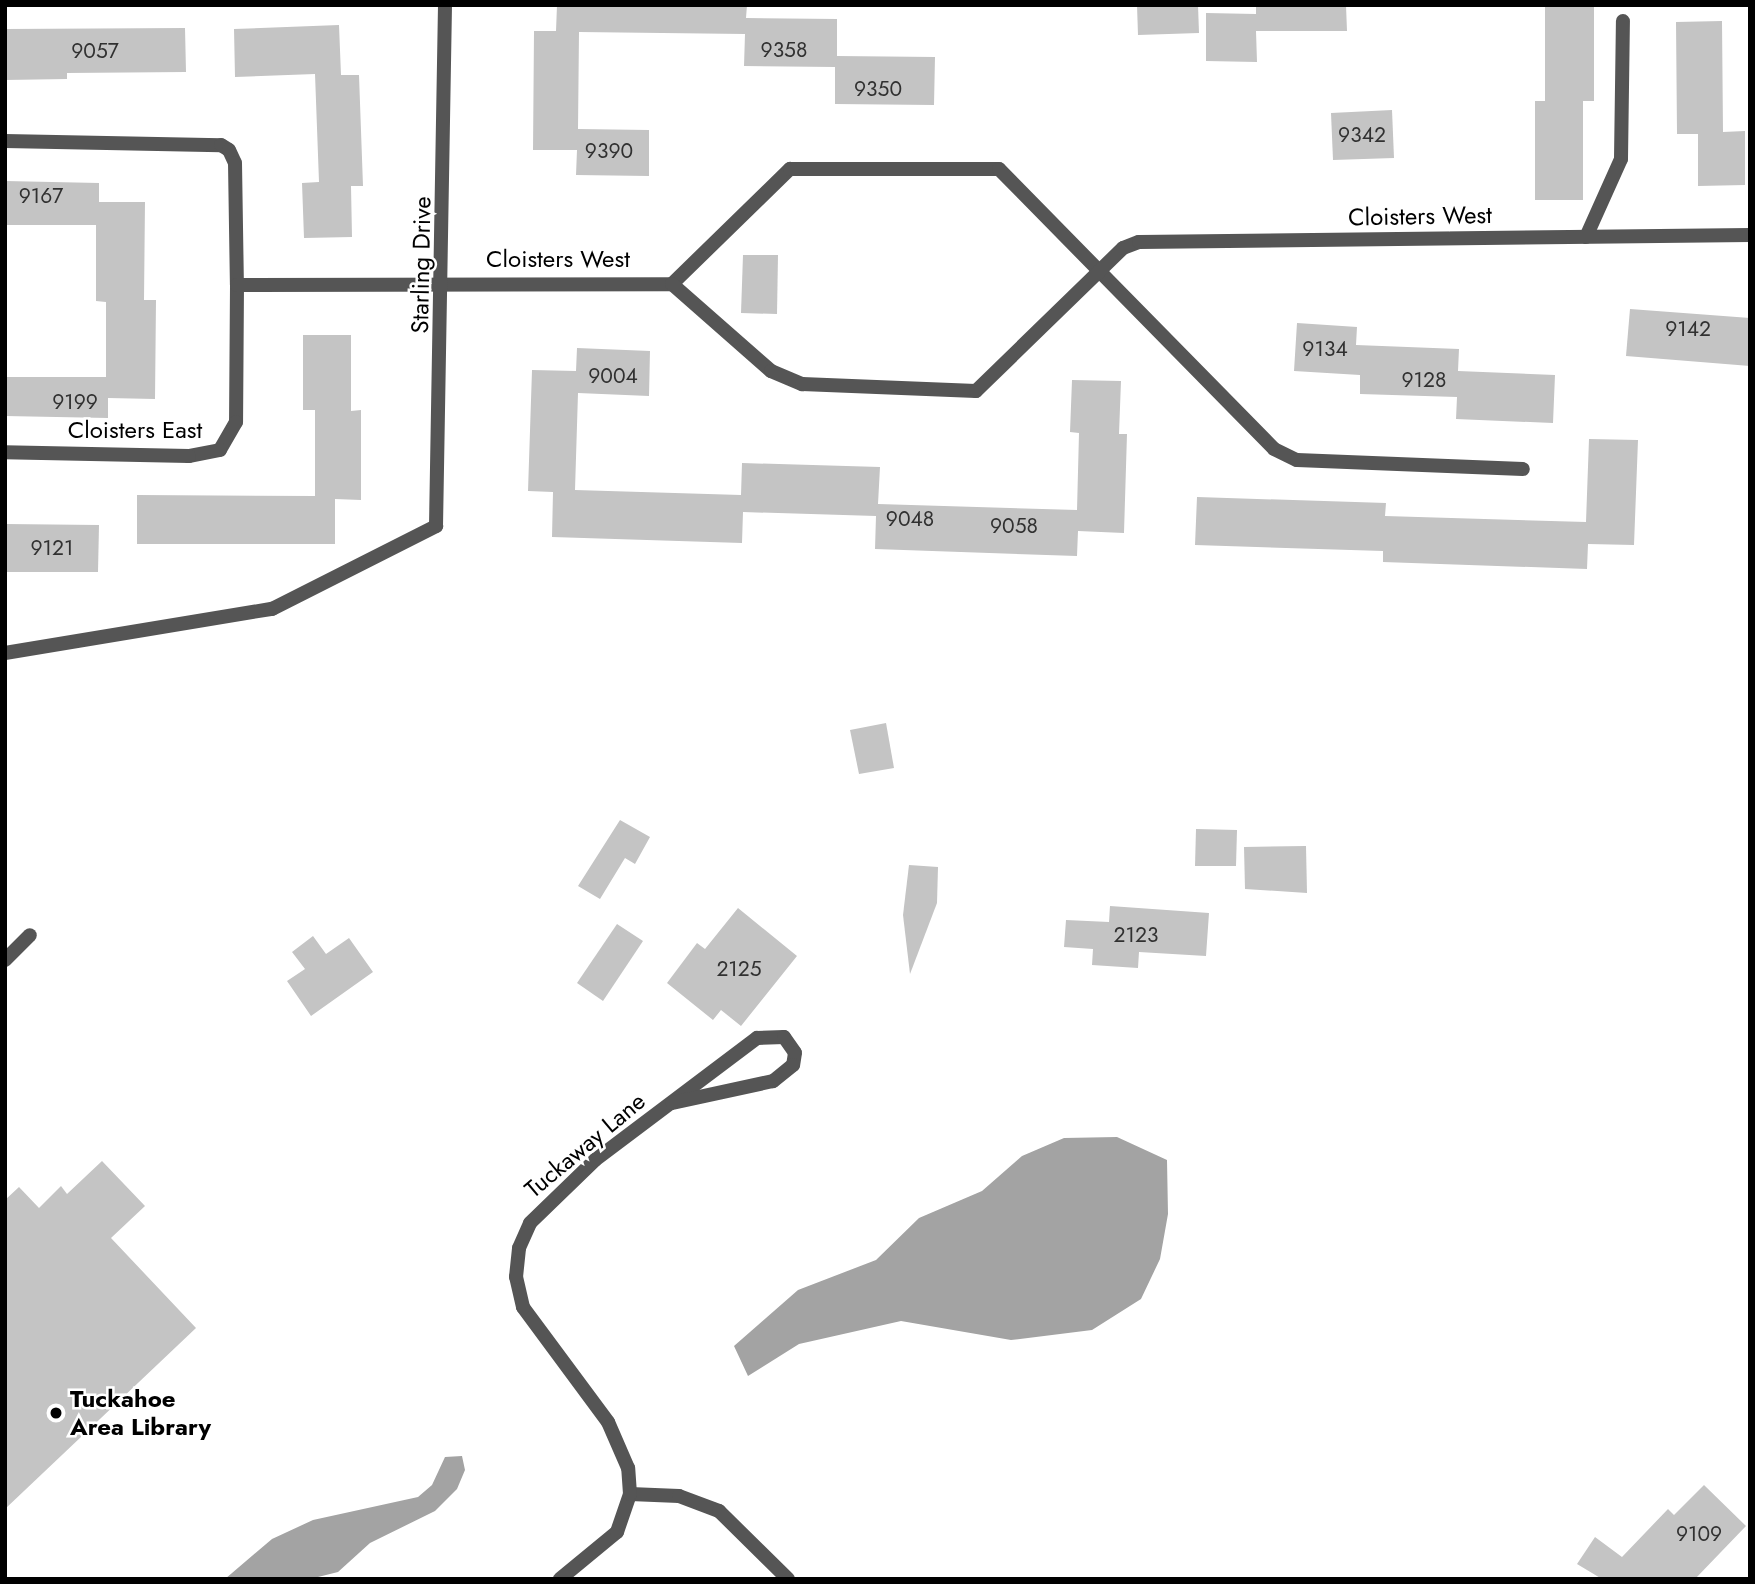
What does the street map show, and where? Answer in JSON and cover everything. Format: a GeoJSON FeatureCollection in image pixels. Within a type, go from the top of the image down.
{"type":"FeatureCollection","features":[{"type":"Feature","properties":{"kind":"street","name":"Starling Drive"},"geometry":{"type":"LineString","coordinates":[[5,653],[272,609],[436,526],[444,283],[444,5]]}},
{"type":"Feature","properties":{"kind":"street"},"geometry":{"type":"LineString","coordinates":[[1586,237],[1621,159],[1623,22]]}},
{"type":"Feature","properties":{"kind":"street","name":"Cloisters East"},"geometry":{"type":"LineString","coordinates":[[5,141],[221,145],[229,150],[235,163],[237,285],[236,422],[220,450],[189,456],[5,452]]}},
{"type":"Feature","properties":{"kind":"street"},"geometry":{"type":"LineString","coordinates":[[672,284],[778,177],[800,167],[999,169],[1274,449],[1297,460],[1523,469]]}},
{"type":"Feature","properties":{"kind":"street","name":"Cloisters West"},"geometry":{"type":"LineString","coordinates":[[444,283],[672,284],[771,371],[802,384],[828,390],[976,391],[1123,248],[1139,242],[1750,235]]}},
{"type":"Feature","properties":{"kind":"street"},"geometry":{"type":"LineString","coordinates":[[237,285],[444,283]]}},
{"type":"Feature","properties":{"kind":"street"},"geometry":{"type":"LineString","coordinates":[[5,960],[30,935]]}},
{"type":"Feature","properties":{"kind":"street","name":"Tuckaway Lane"},"geometry":{"type":"LineString","coordinates":[[560,1579],[617,1532],[630,1494],[628,1468],[608,1422],[523,1307],[517,1289],[519,1248],[552,1196],[672,1103],[757,1038],[784,1037],[795,1053],[793,1065],[773,1081],[672,1103]]}},
{"type":"Feature","properties":{"kind":"street"},"geometry":{"type":"LineString","coordinates":[[630,1494],[679,1496],[719,1511],[788,1579]]}},
{"type":"Feature","properties":{"kind":"shaded area"},"geometry":{"type":"Polygon","coordinates":[[[1117,1137],[1167,1160],[1168,1214],[1160,1259],[1141,1299],[1092,1330],[1011,1340],[901,1321],[799,1344],[748,1376],[734,1346],[798,1290],[876,1260],[919,1218],[982,1191],[1022,1156],[1064,1138],[1117,1137]]]}},
{"type":"Feature","properties":{"kind":"shaded area"},"geometry":{"type":"Polygon","coordinates":[[[462,1456],[465,1470],[457,1489],[435,1511],[370,1543],[338,1572],[310,1579],[225,1579],[272,1539],[313,1520],[418,1497],[432,1485],[445,1457],[462,1456]]]}},
{"type":"Feature","properties":{"kind":"building"},"geometry":{"type":"Polygon","coordinates":[[[557,5],[747,5],[746,18],[837,19],[837,56],[935,57],[934,105],[835,104],[835,67],[744,66],[745,34],[579,32],[578,129],[649,130],[649,176],[576,175],[577,150],[533,150],[534,31],[556,31],[557,5]]]}},
{"type":"Feature","properties":{"kind":"building"},"geometry":{"type":"Polygon","coordinates":[[[1137,5],[1198,5],[1199,33],[1138,35],[1137,5]]]}},
{"type":"Feature","properties":{"kind":"building"},"geometry":{"type":"Polygon","coordinates":[[[1256,5],[1346,5],[1347,31],[1256,31],[1257,62],[1206,61],[1206,13],[1256,14],[1256,5]]]}},
{"type":"Feature","properties":{"kind":"building"},"geometry":{"type":"Polygon","coordinates":[[[1545,5],[1594,5],[1594,101],[1583,101],[1583,200],[1535,200],[1535,101],[1545,101],[1545,5]]]}},
{"type":"Feature","properties":{"kind":"building"},"geometry":{"type":"Polygon","coordinates":[[[1722,21],[1723,132],[1745,131],[1745,185],[1698,186],[1698,134],[1677,134],[1676,22],[1722,21]]]}},
{"type":"Feature","properties":{"kind":"building"},"geometry":{"type":"Polygon","coordinates":[[[339,25],[341,75],[359,75],[363,186],[351,186],[352,237],[304,238],[302,183],[319,182],[315,74],[235,77],[234,29],[339,25]]]}},
{"type":"Feature","properties":{"kind":"building"},"geometry":{"type":"Polygon","coordinates":[[[185,28],[186,72],[67,73],[67,79],[5,80],[5,29],[185,28]]]}},
{"type":"Feature","properties":{"kind":"building"},"geometry":{"type":"Polygon","coordinates":[[[1392,110],[1394,158],[1333,160],[1331,113],[1392,110]]]}},
{"type":"Feature","properties":{"kind":"building"},"geometry":{"type":"Polygon","coordinates":[[[5,181],[99,183],[99,202],[145,202],[144,300],[156,300],[155,399],[108,398],[108,418],[5,416],[5,377],[106,377],[106,302],[96,301],[96,225],[5,225],[5,181]]]}},
{"type":"Feature","properties":{"kind":"building"},"geometry":{"type":"Polygon","coordinates":[[[743,255],[778,255],[777,314],[741,313],[743,255]]]}},
{"type":"Feature","properties":{"kind":"building"},"geometry":{"type":"Polygon","coordinates":[[[1630,309],[1750,318],[1750,366],[1626,356],[1630,309]]]}},
{"type":"Feature","properties":{"kind":"building"},"geometry":{"type":"Polygon","coordinates":[[[1297,323],[1357,327],[1356,345],[1459,349],[1458,371],[1555,375],[1553,423],[1456,419],[1457,397],[1360,394],[1360,375],[1294,371],[1297,323]]]}},
{"type":"Feature","properties":{"kind":"building"},"geometry":{"type":"Polygon","coordinates":[[[303,335],[351,335],[351,411],[361,410],[361,500],[335,499],[335,544],[137,544],[137,495],[315,496],[315,410],[303,410],[303,335]]]}},
{"type":"Feature","properties":{"kind":"building"},"geometry":{"type":"Polygon","coordinates":[[[577,348],[650,351],[649,396],[578,393],[575,490],[741,495],[742,463],[880,467],[878,504],[1077,510],[1079,433],[1070,432],[1072,380],[1121,381],[1119,434],[1127,434],[1124,533],[1078,531],[1077,556],[875,549],[876,516],[743,512],[742,543],[552,537],[553,492],[528,491],[532,370],[576,371],[577,348]]]}},
{"type":"Feature","properties":{"kind":"building"},"geometry":{"type":"Polygon","coordinates":[[[1589,439],[1638,440],[1634,545],[1588,544],[1587,569],[1383,562],[1383,551],[1195,545],[1197,497],[1386,503],[1385,516],[1586,522],[1589,439]]]}},
{"type":"Feature","properties":{"kind":"building"},"geometry":{"type":"Polygon","coordinates":[[[5,524],[99,525],[98,572],[5,572],[5,524]]]}},
{"type":"Feature","properties":{"kind":"building"},"geometry":{"type":"Polygon","coordinates":[[[886,723],[894,768],[859,774],[850,730],[886,723]]]}},
{"type":"Feature","properties":{"kind":"building"},"geometry":{"type":"Polygon","coordinates":[[[620,820],[650,837],[635,864],[625,858],[600,899],[578,886],[620,820]]]}},
{"type":"Feature","properties":{"kind":"building"},"geometry":{"type":"Polygon","coordinates":[[[1196,829],[1237,830],[1236,866],[1195,866],[1196,829]]]}},
{"type":"Feature","properties":{"kind":"building"},"geometry":{"type":"Polygon","coordinates":[[[1306,846],[1307,893],[1245,889],[1244,847],[1306,846]]]}},
{"type":"Feature","properties":{"kind":"building"},"geometry":{"type":"Polygon","coordinates":[[[909,865],[938,867],[937,903],[910,974],[903,915],[909,865]]]}},
{"type":"Feature","properties":{"kind":"building"},"geometry":{"type":"Polygon","coordinates":[[[1110,906],[1209,913],[1206,956],[1139,952],[1138,968],[1092,965],[1093,949],[1064,947],[1066,920],[1109,922],[1110,906]]]}},
{"type":"Feature","properties":{"kind":"building"},"geometry":{"type":"Polygon","coordinates":[[[738,908],[797,956],[741,1026],[721,1010],[713,1020],[667,983],[697,943],[705,949],[738,908]]]}},
{"type":"Feature","properties":{"kind":"building"},"geometry":{"type":"Polygon","coordinates":[[[617,924],[643,941],[603,1001],[577,983],[617,924]]]}},
{"type":"Feature","properties":{"kind":"building"},"geometry":{"type":"Polygon","coordinates":[[[313,936],[326,954],[349,938],[373,972],[311,1016],[287,981],[305,969],[292,952],[313,936]]]}},
{"type":"Feature","properties":{"kind":"building","name":"Tuckahoe Area Library"},"geometry":{"type":"Polygon","coordinates":[[[102,1161],[145,1206],[111,1238],[196,1328],[5,1509],[5,1200],[19,1187],[39,1208],[61,1186],[67,1194],[102,1161]]]}},
{"type":"Feature","properties":{"kind":"building"},"geometry":{"type":"Polygon","coordinates":[[[1704,1485],[1746,1526],[1695,1579],[1602,1579],[1577,1564],[1595,1537],[1622,1557],[1668,1509],[1674,1515],[1704,1485]]]}},
{"type":"Feature","properties":{"kind":"place","name":"Tuckahoe Area Library"},"geometry":{"type":"Point","coordinates":[56,1413]}}]}
